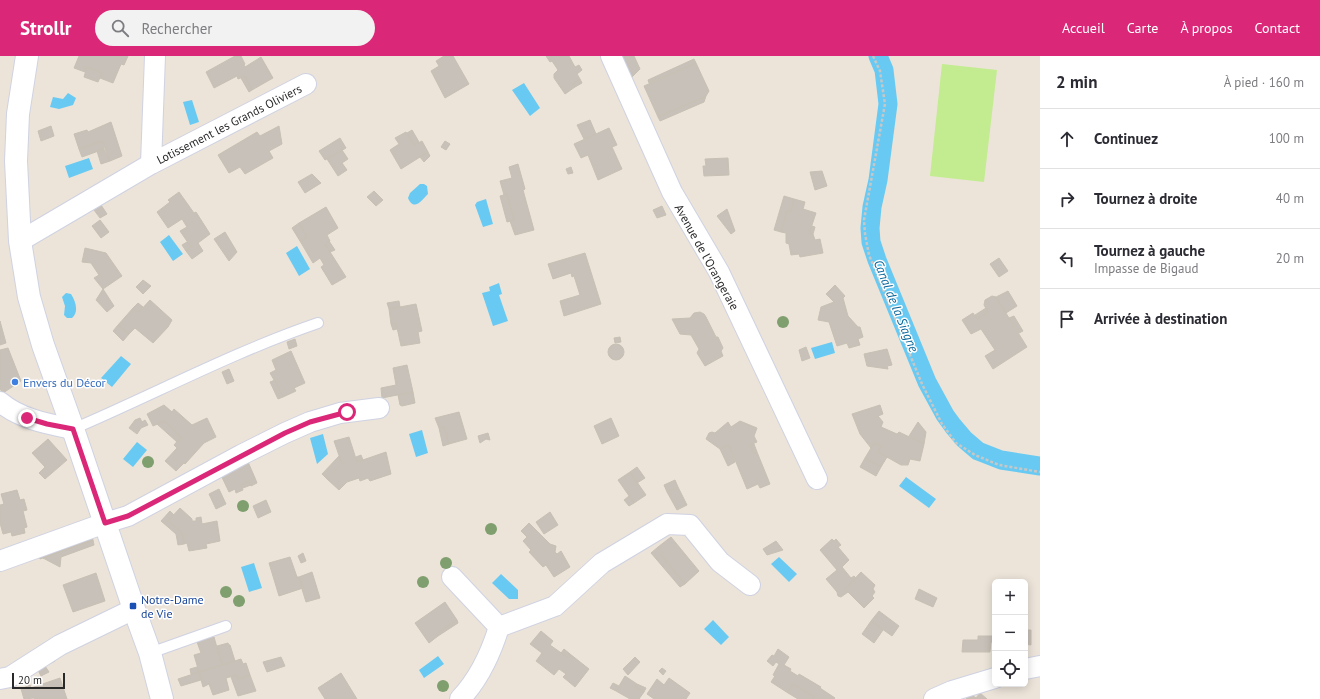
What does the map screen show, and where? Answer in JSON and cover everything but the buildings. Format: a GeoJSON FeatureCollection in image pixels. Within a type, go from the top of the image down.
{"type":"FeatureCollection","features":[{"type":"Feature","properties":{"kind":"main road"},"geometry":{"type":"LineString","coordinates":[[28,56],[18,114],[16,161],[20,242],[31,304],[43,345],[150,653],[162,699]]}},
{"type":"Feature","properties":{"kind":"street","name":"Lotissement les Grands Oliviers"},"geometry":{"type":"LineString","coordinates":[[152,164],[155,56]]}},
{"type":"Feature","properties":{"kind":"street","name":"Avenue de l'Orangeraie"},"geometry":{"type":"LineString","coordinates":[[610,56],[672,192],[719,272],[817,480]]}},
{"type":"Feature","properties":{"kind":"street","name":"Lotissement les Grands Oliviers"},"geometry":{"type":"LineString","coordinates":[[20,242],[152,164],[306,84]]}},
{"type":"Feature","properties":{"kind":"street"},"geometry":{"type":"LineString","coordinates":[[0,402],[7,408],[27,418],[73,429]]}},
{"type":"Feature","properties":{"kind":"street"},"geometry":{"type":"LineString","coordinates":[[0,561],[128,516],[247,452],[310,422],[340,413],[379,408]]}},
{"type":"Feature","properties":{"kind":"street"},"geometry":{"type":"LineString","coordinates":[[499,627],[555,606],[602,563],[667,524],[690,525],[720,562],[750,585]]}},
{"type":"Feature","properties":{"kind":"street"},"geometry":{"type":"LineString","coordinates":[[452,576],[499,627]]}},
{"type":"Feature","properties":{"kind":"street"},"geometry":{"type":"LineString","coordinates":[[0,679],[10,677],[60,646],[134,609]]}},
{"type":"Feature","properties":{"kind":"street"},"geometry":{"type":"LineString","coordinates":[[460,699],[479,674],[493,645],[499,627]]}},
{"type":"Feature","properties":{"kind":"street"},"geometry":{"type":"LineString","coordinates":[[1028,668],[1040,666]]}},
{"type":"Feature","properties":{"kind":"street"},"geometry":{"type":"LineString","coordinates":[[934,699],[952,691],[992,679]]}},
{"type":"Feature","properties":{"kind":"lane"},"geometry":{"type":"LineString","coordinates":[[73,429],[243,351],[318,323]]}},
{"type":"Feature","properties":{"kind":"lane"},"geometry":{"type":"LineString","coordinates":[[150,653],[226,626]]}},
{"type":"Feature","properties":{"kind":"path"},"geometry":{"type":"LineString","coordinates":[[872,56],[880,71],[885,104],[864,220],[869,256],[922,384],[942,424],[956,443],[975,455],[999,465],[1040,472]]}},
{"type":"Feature","properties":{"kind":"green space"},"geometry":{"type":"Polygon","coordinates":[[[942,64],[997,70],[984,182],[930,176],[942,64]]]}},
{"type":"Feature","properties":{"kind":"water"},"geometry":{"type":"Polygon","coordinates":[[[524,83],[540,108],[530,116],[512,90],[524,83]]]}},
{"type":"Feature","properties":{"kind":"water"},"geometry":{"type":"Polygon","coordinates":[[[68,93],[76,98],[73,105],[59,109],[50,107],[53,97],[63,99],[68,93]]]}},
{"type":"Feature","properties":{"kind":"water"},"geometry":{"type":"Polygon","coordinates":[[[192,100],[199,122],[190,125],[183,102],[192,100]]]}},
{"type":"Feature","properties":{"kind":"water"},"geometry":{"type":"Polygon","coordinates":[[[89,158],[93,169],[69,178],[65,166],[89,158]]]}},
{"type":"Feature","properties":{"kind":"water"},"geometry":{"type":"Polygon","coordinates":[[[420,184],[427,186],[428,194],[418,204],[413,204],[408,198],[410,193],[420,184]]]}},
{"type":"Feature","properties":{"kind":"water"},"geometry":{"type":"Polygon","coordinates":[[[486,199],[493,224],[483,227],[475,205],[477,202],[486,199]]]}},
{"type":"Feature","properties":{"kind":"water"},"geometry":{"type":"Polygon","coordinates":[[[169,235],[183,254],[173,261],[160,242],[169,235]]]}},
{"type":"Feature","properties":{"kind":"water"},"geometry":{"type":"Polygon","coordinates":[[[297,246],[310,269],[299,276],[286,253],[297,246]]]}},
{"type":"Feature","properties":{"kind":"water"},"geometry":{"type":"Polygon","coordinates":[[[499,283],[502,294],[499,295],[508,321],[493,326],[482,293],[490,291],[489,287],[499,283]]]}},
{"type":"Feature","properties":{"kind":"water"},"geometry":{"type":"Polygon","coordinates":[[[66,293],[71,294],[75,304],[76,313],[72,318],[67,318],[64,315],[65,306],[62,297],[66,293]]]}},
{"type":"Feature","properties":{"kind":"water"},"geometry":{"type":"Polygon","coordinates":[[[832,342],[835,353],[815,359],[811,348],[832,342]]]}},
{"type":"Feature","properties":{"kind":"water"},"geometry":{"type":"Polygon","coordinates":[[[121,356],[131,364],[112,387],[101,378],[121,356]]]}},
{"type":"Feature","properties":{"kind":"water"},"geometry":{"type":"Polygon","coordinates":[[[422,430],[428,453],[416,457],[409,434],[422,430]]]}},
{"type":"Feature","properties":{"kind":"water"},"geometry":{"type":"Polygon","coordinates":[[[323,434],[328,454],[317,464],[310,438],[323,434]]]}},
{"type":"Feature","properties":{"kind":"water"},"geometry":{"type":"Polygon","coordinates":[[[137,442],[147,450],[133,467],[123,459],[137,442]]]}},
{"type":"Feature","properties":{"kind":"water"},"geometry":{"type":"Polygon","coordinates":[[[906,477],[936,499],[929,508],[899,486],[906,477]]]}},
{"type":"Feature","properties":{"kind":"water"},"geometry":{"type":"Polygon","coordinates":[[[779,557],[797,574],[789,582],[771,564],[779,557]]]}},
{"type":"Feature","properties":{"kind":"water"},"geometry":{"type":"Polygon","coordinates":[[[254,563],[262,588],[249,592],[241,567],[254,563]]]}},
{"type":"Feature","properties":{"kind":"water"},"geometry":{"type":"Polygon","coordinates":[[[501,574],[518,590],[518,599],[509,599],[492,583],[501,574]]]}},
{"type":"Feature","properties":{"kind":"water"},"geometry":{"type":"Polygon","coordinates":[[[713,620],[729,637],[721,645],[704,629],[713,620]]]}},
{"type":"Feature","properties":{"kind":"water"},"geometry":{"type":"Polygon","coordinates":[[[438,656],[444,664],[424,678],[419,670],[438,656]]]}},
{"type":"Feature","properties":{"kind":"waterway","name":"Canal de la Siagne"},"geometry":{"type":"LineString","coordinates":[[878,56],[884,70],[888,104],[870,228],[871,242],[877,260],[927,382],[945,415],[953,426],[964,439],[978,451],[1001,460],[1040,466]]}},
{"type":"Feature","properties":{"kind":"place","name":"Envers du Décor"},"geometry":{"type":"Point","coordinates":[15,382]}},
{"type":"Feature","properties":{"kind":"place","name":"Notre-Dame de Vie"},"geometry":{"type":"Point","coordinates":[133,606]}},
{"type":"Feature","properties":{"kind":"route"},"geometry":{"type":"LineString","coordinates":[[27,418],[73,429],[105,523],[128,516],[285,433],[310,422],[347,412]]}}]}
